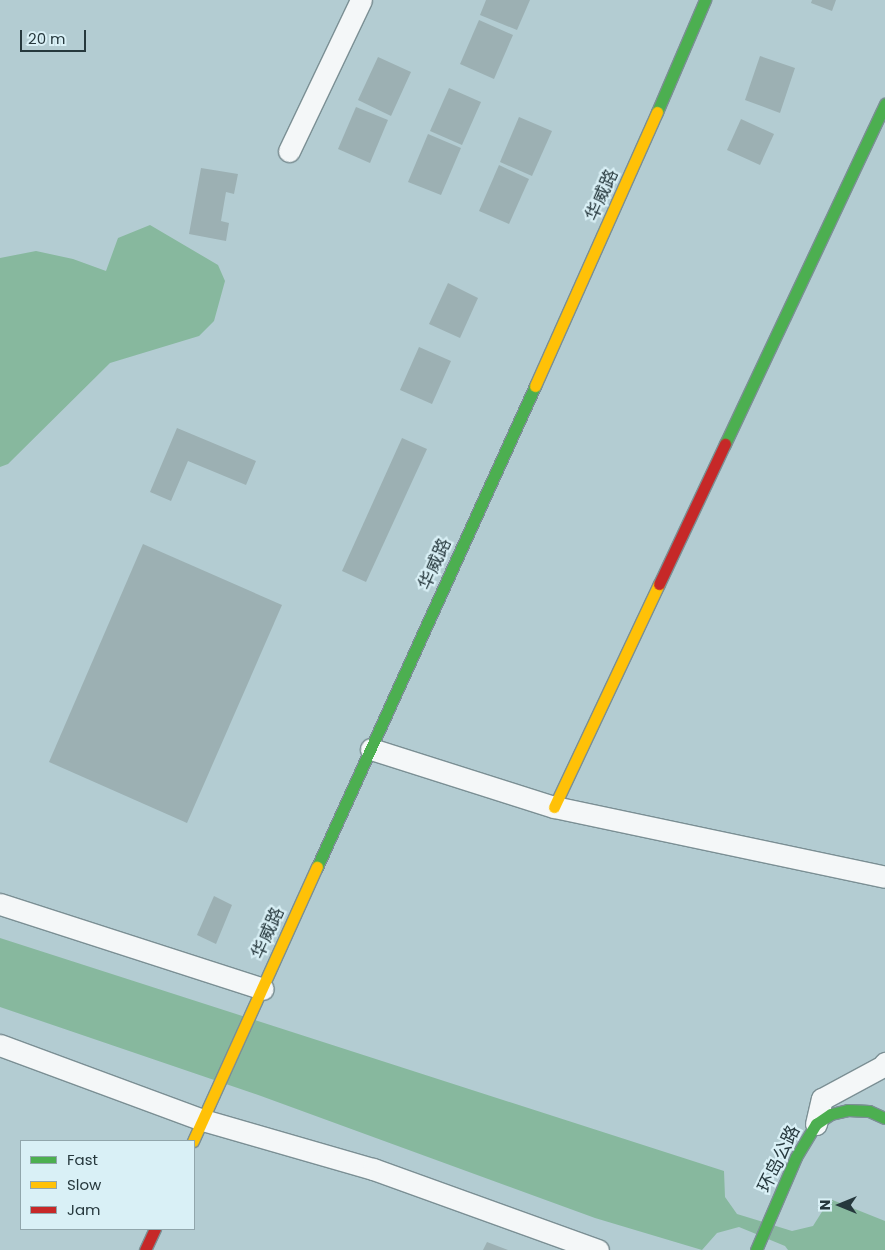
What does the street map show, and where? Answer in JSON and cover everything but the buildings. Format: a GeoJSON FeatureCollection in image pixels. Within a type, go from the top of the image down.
{"type":"FeatureCollection","features":[{"type":"Feature","properties":{"kind":"main road","name":"华威路"},"geometry":{"type":"LineString","coordinates":[[194,1140],[624,187],[705,0]]}},
{"type":"Feature","properties":{"kind":"main road"},"geometry":{"type":"LineString","coordinates":[[554,807],[885,104]]}},
{"type":"Feature","properties":{"kind":"main road","name":"环岛公路"},"geometry":{"type":"LineString","coordinates":[[756,1248],[796,1157],[816,1124],[831,1114],[848,1110],[869,1111],[885,1118]]}},
{"type":"Feature","properties":{"kind":"main road"},"geometry":{"type":"LineString","coordinates":[[145,1250],[155,1230]]}},
{"type":"Feature","properties":{"kind":"street"},"geometry":{"type":"LineString","coordinates":[[289,152],[361,0]]}},
{"type":"Feature","properties":{"kind":"street"},"geometry":{"type":"LineString","coordinates":[[370,749],[554,807],[885,877]]}},
{"type":"Feature","properties":{"kind":"street"},"geometry":{"type":"LineString","coordinates":[[0,904],[263,988]]}},
{"type":"Feature","properties":{"kind":"street"},"geometry":{"type":"LineString","coordinates":[[0,1045],[203,1120],[373,1169],[598,1250]]}},
{"type":"Feature","properties":{"kind":"street"},"geometry":{"type":"LineString","coordinates":[[816,1124],[822,1099],[883,1066],[885,1063]]}},
{"type":"Feature","properties":{"kind":"shaded area"},"geometry":{"type":"Polygon","coordinates":[[[150,225],[218,265],[225,281],[214,321],[199,336],[110,363],[8,464],[0,467],[0,258],[36,251],[73,259],[106,271],[118,238],[150,225]]]}},
{"type":"Feature","properties":{"kind":"shaded area"},"geometry":{"type":"Polygon","coordinates":[[[0,938],[724,1171],[725,1197],[737,1214],[792,1231],[813,1226],[830,1199],[885,1221],[885,1250],[788,1250],[785,1246],[739,1227],[717,1233],[702,1250],[595,1218],[261,1096],[0,1007],[0,938]]]}},
{"type":"Feature","properties":{"kind":"traffic: fast"},"geometry":{"type":"LineString","coordinates":[[657,112],[705,0]]}},
{"type":"Feature","properties":{"kind":"traffic: fast"},"geometry":{"type":"LineString","coordinates":[[725,444],[885,104]]}},
{"type":"Feature","properties":{"kind":"traffic: fast"},"geometry":{"type":"LineString","coordinates":[[317,867],[535,386]]}},
{"type":"Feature","properties":{"kind":"traffic: fast"},"geometry":{"type":"LineString","coordinates":[[756,1250],[796,1157],[816,1124],[831,1114],[848,1110],[869,1111],[885,1118]]}},
{"type":"Feature","properties":{"kind":"traffic: slow"},"geometry":{"type":"LineString","coordinates":[[535,386],[657,112]]}},
{"type":"Feature","properties":{"kind":"traffic: slow"},"geometry":{"type":"LineString","coordinates":[[554,807],[659,584]]}},
{"type":"Feature","properties":{"kind":"traffic: slow"},"geometry":{"type":"LineString","coordinates":[[193,1140],[317,867]]}},
{"type":"Feature","properties":{"kind":"traffic: jam"},"geometry":{"type":"LineString","coordinates":[[659,584],[725,444]]}},
{"type":"Feature","properties":{"kind":"traffic: jam"},"geometry":{"type":"LineString","coordinates":[[145,1250],[155,1230]]}}]}
